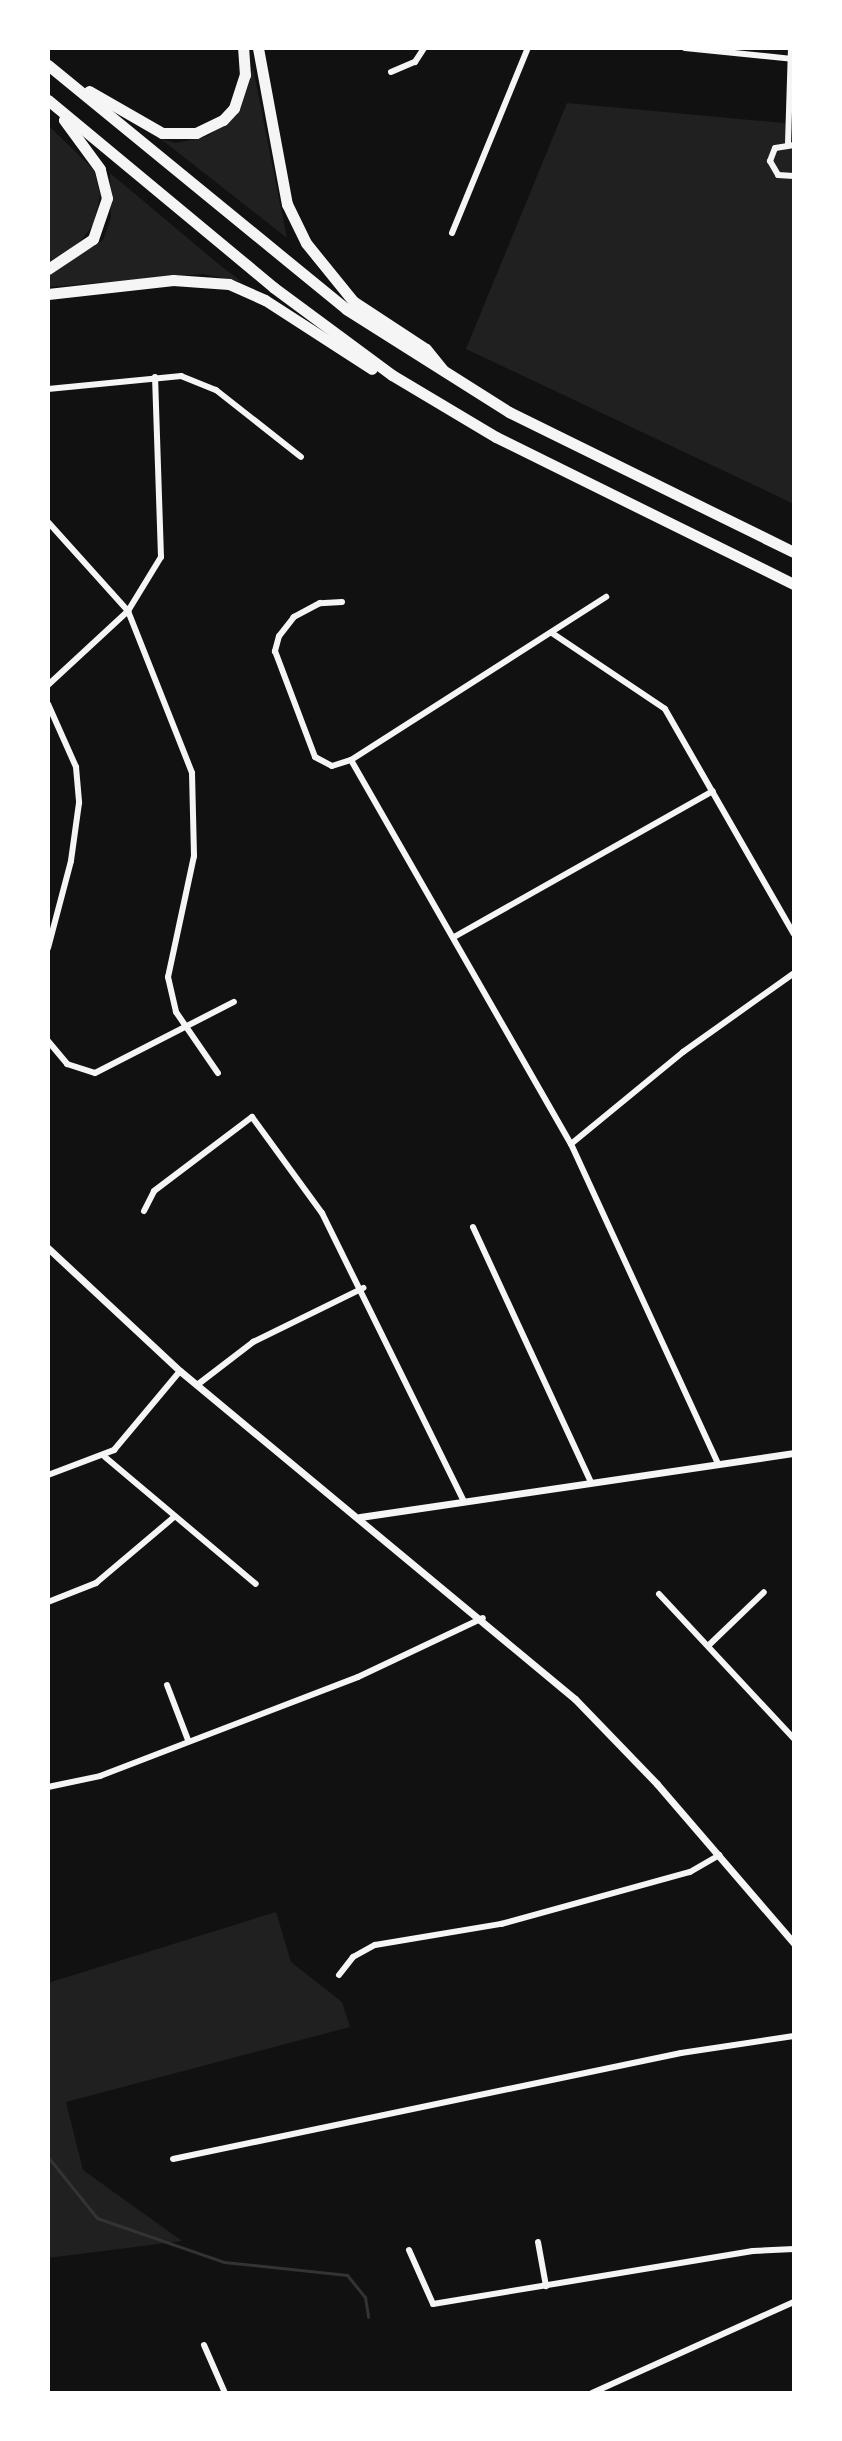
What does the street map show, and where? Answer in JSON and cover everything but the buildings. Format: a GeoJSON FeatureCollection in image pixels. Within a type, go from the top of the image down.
{"type":"FeatureCollection","features":[{"type":"Feature","properties":{"kind":"highway"},"geometry":{"type":"LineString","coordinates":[[50,67],[143,125],[177,136],[210,128],[234,108],[245,75],[243,48]]}},
{"type":"Feature","properties":{"kind":"highway"},"geometry":{"type":"LineString","coordinates":[[258,48],[287,204],[306,243],[353,301],[426,349],[442,370]]}},
{"type":"Feature","properties":{"kind":"highway"},"geometry":{"type":"LineString","coordinates":[[50,67],[346,309],[509,412],[794,552]]}},
{"type":"Feature","properties":{"kind":"highway"},"geometry":{"type":"LineString","coordinates":[[48,101],[90,152],[107,198],[93,239],[48,269]]}},
{"type":"Feature","properties":{"kind":"highway"},"geometry":{"type":"LineString","coordinates":[[48,101],[327,329],[453,412]]}},
{"type":"Feature","properties":{"kind":"highway"},"geometry":{"type":"LineString","coordinates":[[48,294],[173,280],[229,284],[453,412],[794,584]]}},
{"type":"Feature","properties":{"kind":"street"},"geometry":{"type":"LineString","coordinates":[[391,72],[415,62],[424,48]]}},
{"type":"Feature","properties":{"kind":"street"},"geometry":{"type":"LineString","coordinates":[[452,233],[528,48]]}},
{"type":"Feature","properties":{"kind":"street"},"geometry":{"type":"LineString","coordinates":[[685,48],[792,59]]}},
{"type":"Feature","properties":{"kind":"street"},"geometry":{"type":"LineString","coordinates":[[791,48],[791,144],[775,148],[770,161],[778,175],[794,176]]}},
{"type":"Feature","properties":{"kind":"street"},"geometry":{"type":"LineString","coordinates":[[48,389],[181,376],[216,390],[301,457]]}},
{"type":"Feature","properties":{"kind":"street"},"geometry":{"type":"LineString","coordinates":[[48,685],[128,611],[152,579],[163,546],[155,377]]}},
{"type":"Feature","properties":{"kind":"street"},"geometry":{"type":"LineString","coordinates":[[48,522],[128,611],[182,741],[196,800],[194,856],[168,963],[171,997],[185,1029],[218,1073]]}},
{"type":"Feature","properties":{"kind":"street"},"geometry":{"type":"LineString","coordinates":[[342,602],[320,603],[294,617],[275,651],[315,757],[332,766],[351,760],[606,597]]}},
{"type":"Feature","properties":{"kind":"street"},"geometry":{"type":"LineString","coordinates":[[552,633],[665,709],[794,934]]}},
{"type":"Feature","properties":{"kind":"street"},"geometry":{"type":"LineString","coordinates":[[48,704],[76,767],[79,803],[71,861],[48,948]]}},
{"type":"Feature","properties":{"kind":"street"},"geometry":{"type":"LineString","coordinates":[[351,760],[571,1144],[718,1464]]}},
{"type":"Feature","properties":{"kind":"street"},"geometry":{"type":"LineString","coordinates":[[454,937],[713,791]]}},
{"type":"Feature","properties":{"kind":"street"},"geometry":{"type":"LineString","coordinates":[[571,1144],[683,1052],[794,973]]}},
{"type":"Feature","properties":{"kind":"street"},"geometry":{"type":"LineString","coordinates":[[48,1041],[67,1064],[95,1073],[234,1002]]}},
{"type":"Feature","properties":{"kind":"street"},"geometry":{"type":"LineString","coordinates":[[144,1211],[154,1191],[252,1117],[309,1191],[363,1288],[463,1500]]}},
{"type":"Feature","properties":{"kind":"street"},"geometry":{"type":"LineString","coordinates":[[473,1227],[591,1482]]}},
{"type":"Feature","properties":{"kind":"street"},"geometry":{"type":"LineString","coordinates":[[48,1248],[180,1371],[483,1618],[593,1717],[719,1855],[794,1943]]}},
{"type":"Feature","properties":{"kind":"street"},"geometry":{"type":"LineString","coordinates":[[197,1385],[253,1342],[363,1288]]}},
{"type":"Feature","properties":{"kind":"street"},"geometry":{"type":"LineString","coordinates":[[48,1475],[105,1457],[180,1371]]}},
{"type":"Feature","properties":{"kind":"street"},"geometry":{"type":"LineString","coordinates":[[360,1517],[794,1453]]}},
{"type":"Feature","properties":{"kind":"street"},"geometry":{"type":"LineString","coordinates":[[105,1457],[173,1518],[256,1584]]}},
{"type":"Feature","properties":{"kind":"street"},"geometry":{"type":"LineString","coordinates":[[48,1602],[96,1583],[173,1518]]}},
{"type":"Feature","properties":{"kind":"street"},"geometry":{"type":"LineString","coordinates":[[709,1645],[764,1592]]}},
{"type":"Feature","properties":{"kind":"street"},"geometry":{"type":"LineString","coordinates":[[659,1594],[794,1739]]}},
{"type":"Feature","properties":{"kind":"street"},"geometry":{"type":"LineString","coordinates":[[48,1787],[82,1783],[358,1677],[483,1618]]}},
{"type":"Feature","properties":{"kind":"street"},"geometry":{"type":"LineString","coordinates":[[167,1685],[188,1740]]}},
{"type":"Feature","properties":{"kind":"street"},"geometry":{"type":"LineString","coordinates":[[339,1975],[353,1957],[375,1945],[501,1924],[690,1872],[719,1855]]}},
{"type":"Feature","properties":{"kind":"street"},"geometry":{"type":"LineString","coordinates":[[173,2159],[681,2053],[760,2045],[794,2036]]}},
{"type":"Feature","properties":{"kind":"street"},"geometry":{"type":"LineString","coordinates":[[538,2242],[546,2286]]}},
{"type":"Feature","properties":{"kind":"street"},"geometry":{"type":"LineString","coordinates":[[409,2250],[433,2304],[753,2251],[794,2249]]}},
{"type":"Feature","properties":{"kind":"street"},"geometry":{"type":"LineString","coordinates":[[592,2393],[794,2302]]}},
{"type":"Feature","properties":{"kind":"street"},"geometry":{"type":"LineString","coordinates":[[204,2345],[225,2393]]}},
{"type":"Feature","properties":{"kind":"shaded area"},"geometry":{"type":"Polygon","coordinates":[[[253,68],[287,238],[161,139],[176,143],[208,136],[236,116],[253,68]]]}},
{"type":"Feature","properties":{"kind":"shaded area"},"geometry":{"type":"Polygon","coordinates":[[[567,103],[794,124],[794,504],[466,349],[567,103]]]}},
{"type":"Feature","properties":{"kind":"shaded area"},"geometry":{"type":"Polygon","coordinates":[[[48,125],[94,170],[100,195],[94,224],[78,244],[48,262],[48,125]]]}},
{"type":"Feature","properties":{"kind":"shaded area"},"geometry":{"type":"Polygon","coordinates":[[[110,173],[242,282],[203,274],[48,287],[48,275],[103,240],[111,218],[110,173]]]}},
{"type":"Feature","properties":{"kind":"shaded area"},"geometry":{"type":"Polygon","coordinates":[[[276,1912],[291,1962],[342,2002],[350,2027],[66,2102],[83,2170],[182,2241],[48,2258],[48,1983],[276,1912]]]}},
{"type":"Feature","properties":{"kind":"waterway"},"geometry":{"type":"LineString","coordinates":[[48,2157],[97,2218],[224,2262],[347,2275],[365,2297],[368,2317]]}}]}
